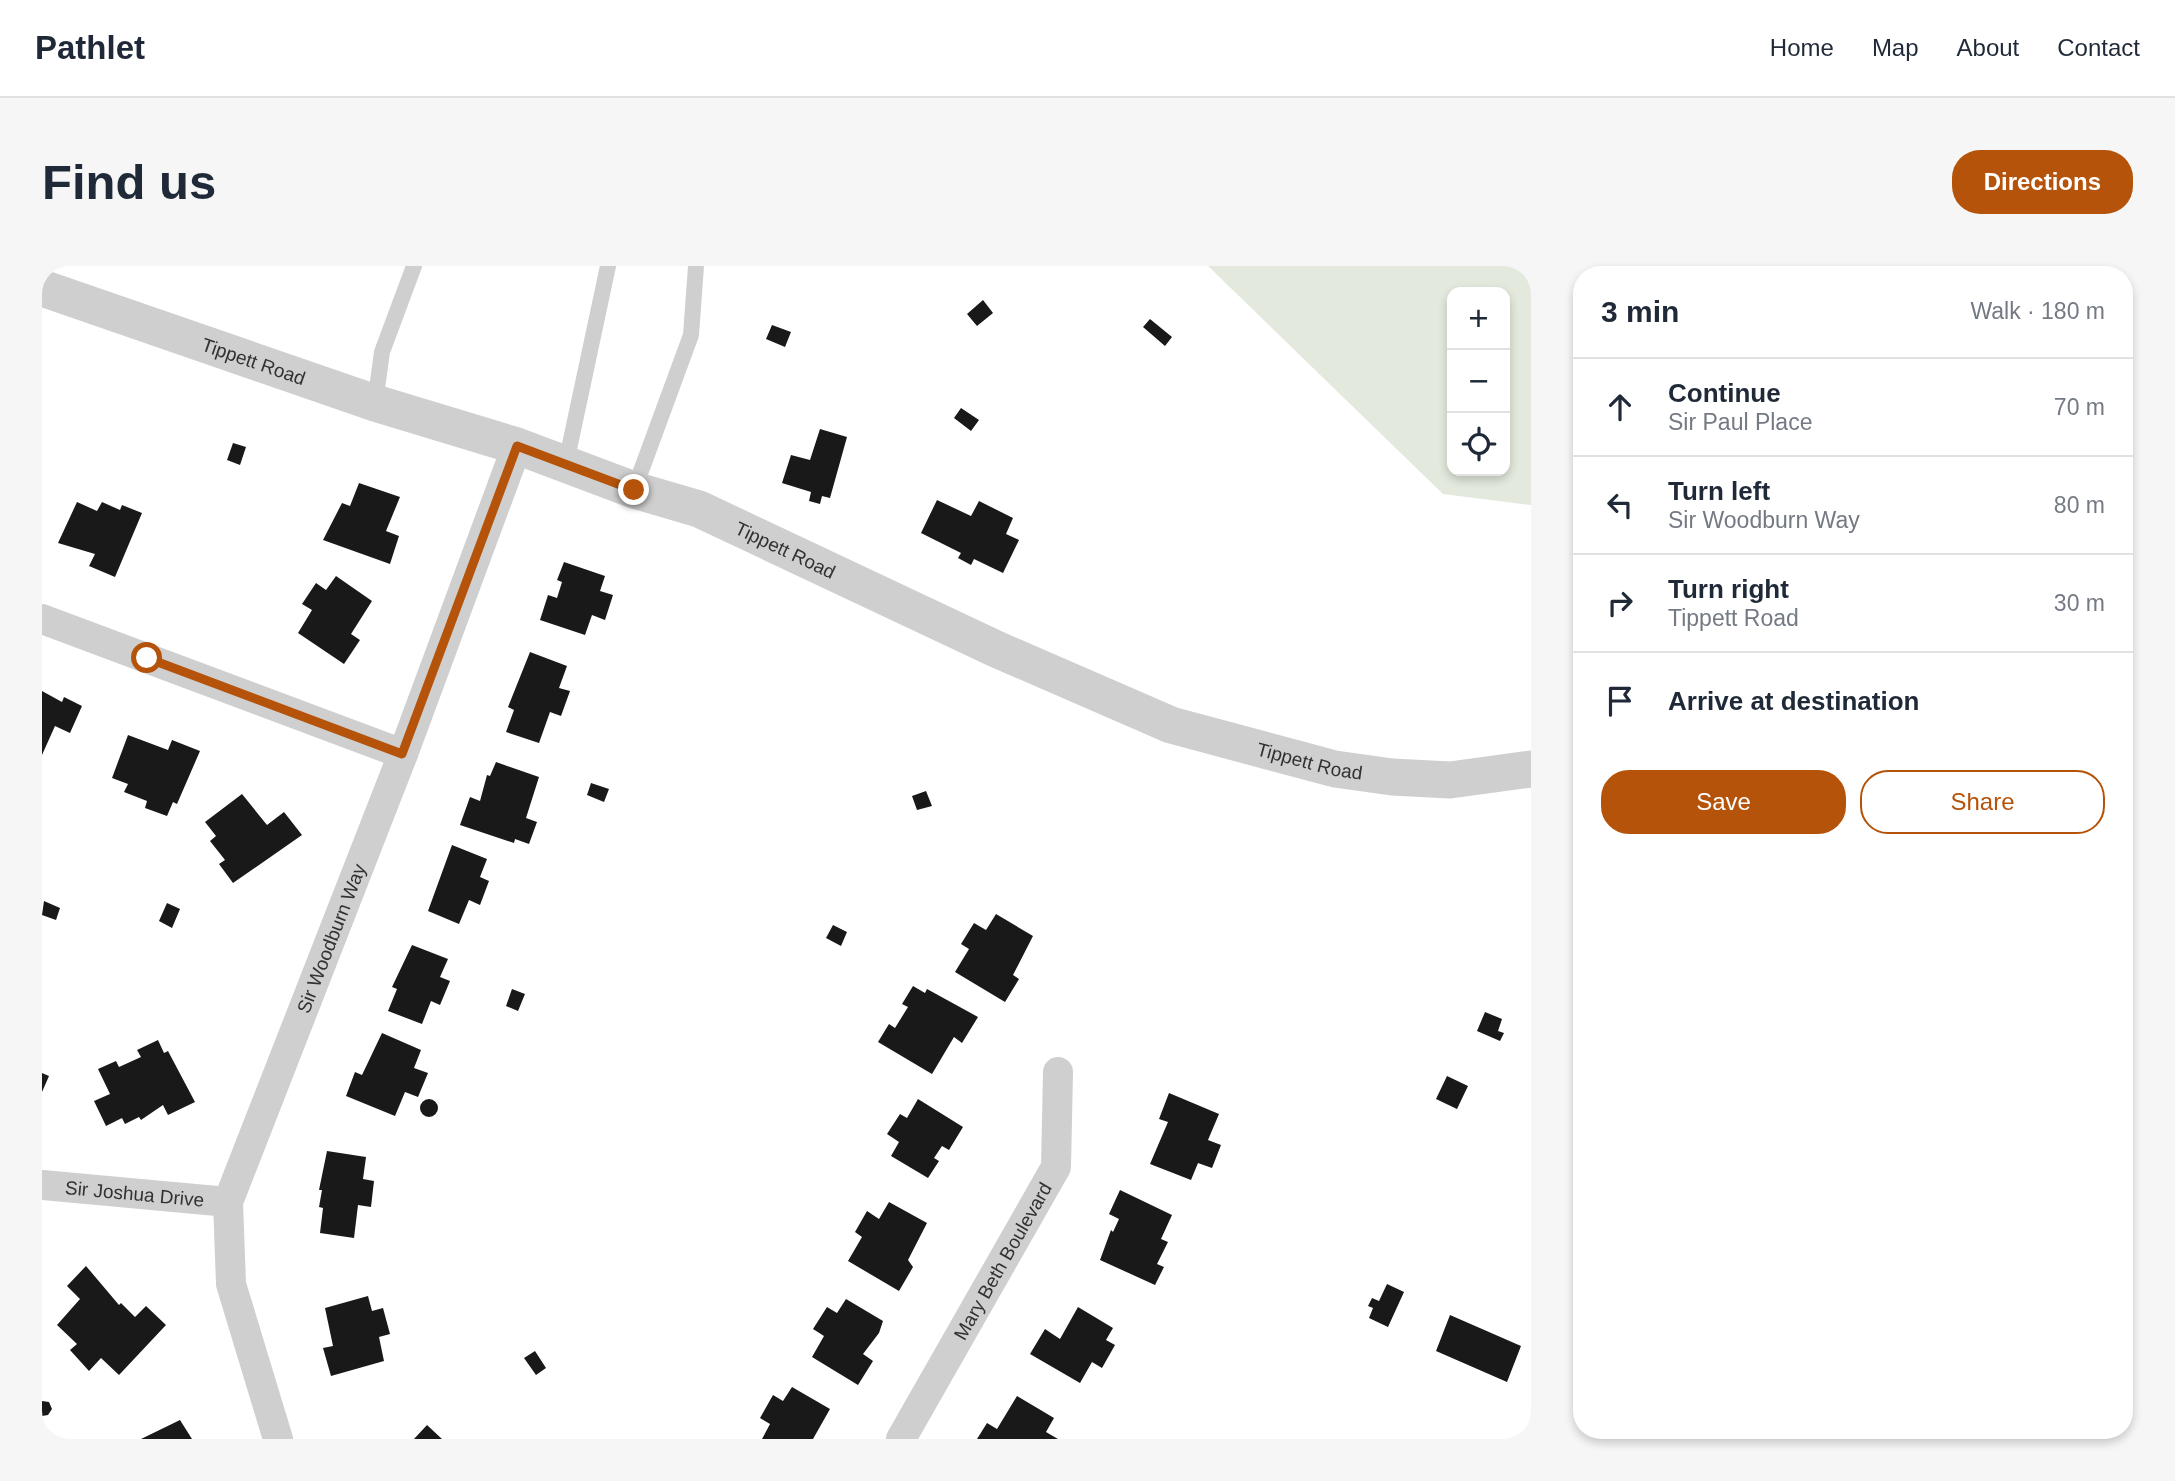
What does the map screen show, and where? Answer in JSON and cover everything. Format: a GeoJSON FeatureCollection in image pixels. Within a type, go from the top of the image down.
{"type":"FeatureCollection","features":[{"type":"Feature","properties":{"kind":"street","name":"Tippett Road"},"geometry":{"type":"LineString","coordinates":[[42,289],[375,403],[517,446],[634,490],[699,509],[996,649],[1171,726],[1335,769],[1412,780],[1476,778],[1531,769]]}},
{"type":"Feature","properties":{"kind":"street","name":"Sir Woodburn Way"},"geometry":{"type":"LineString","coordinates":[[278,1439],[231,1284],[228,1202],[402,754],[517,446]]}},
{"type":"Feature","properties":{"kind":"street"},"geometry":{"type":"LineString","coordinates":[[42,618],[402,754]]}},
{"type":"Feature","properties":{"kind":"street","name":"Mary Beth Boulevard"},"geometry":{"type":"LineString","coordinates":[[901,1439],[1056,1167],[1058,1072]]}},
{"type":"Feature","properties":{"kind":"street","name":"Sir Joshua Drive"},"geometry":{"type":"LineString","coordinates":[[42,1185],[228,1202]]}},
{"type":"Feature","properties":{"kind":"lane"},"geometry":{"type":"LineString","coordinates":[[375,403],[382,352],[414,266]]}},
{"type":"Feature","properties":{"kind":"lane"},"geometry":{"type":"LineString","coordinates":[[566,463],[608,266]]}},
{"type":"Feature","properties":{"kind":"lane"},"geometry":{"type":"LineString","coordinates":[[634,490],[691,335],[696,266]]}},
{"type":"Feature","properties":{"kind":"shaded area"},"geometry":{"type":"Polygon","coordinates":[[[1208,266],[1531,266],[1531,505],[1443,494],[1208,266]]]}},
{"type":"Feature","properties":{"kind":"building"},"geometry":{"type":"Polygon","coordinates":[[[983,300],[993,313],[977,326],[967,314],[983,300]]]}},
{"type":"Feature","properties":{"kind":"building"},"geometry":{"type":"Polygon","coordinates":[[[1150,319],[1172,337],[1165,346],[1143,327],[1150,319]]]}},
{"type":"Feature","properties":{"kind":"building"},"geometry":{"type":"Polygon","coordinates":[[[772,325],[791,332],[785,347],[766,339],[772,325]]]}},
{"type":"Feature","properties":{"kind":"building"},"geometry":{"type":"Polygon","coordinates":[[[961,408],[979,420],[971,431],[954,418],[961,408]]]}},
{"type":"Feature","properties":{"kind":"building"},"geometry":{"type":"Polygon","coordinates":[[[820,429],[847,437],[830,498],[822,496],[820,504],[809,501],[811,492],[782,483],[791,455],[810,460],[820,429]]]}},
{"type":"Feature","properties":{"kind":"building"},"geometry":{"type":"Polygon","coordinates":[[[233,443],[246,447],[240,465],[227,460],[233,443]]]}},
{"type":"Feature","properties":{"kind":"building"},"geometry":{"type":"Polygon","coordinates":[[[359,483],[400,497],[386,531],[399,536],[390,564],[323,540],[342,503],[350,506],[359,483]]]}},
{"type":"Feature","properties":{"kind":"building"},"geometry":{"type":"Polygon","coordinates":[[[937,500],[971,516],[979,501],[1013,518],[1006,534],[1019,540],[1003,573],[974,559],[971,565],[958,558],[961,553],[921,533],[937,500]]]}},
{"type":"Feature","properties":{"kind":"building"},"geometry":{"type":"Polygon","coordinates":[[[77,502],[97,511],[102,502],[120,510],[122,505],[142,513],[115,577],[89,566],[95,554],[58,543],[77,502]]]}},
{"type":"Feature","properties":{"kind":"building"},"geometry":{"type":"Polygon","coordinates":[[[564,562],[605,576],[600,591],[613,595],[605,620],[592,615],[585,635],[540,620],[548,595],[557,598],[562,582],[557,580],[564,562]]]}},
{"type":"Feature","properties":{"kind":"building"},"geometry":{"type":"Polygon","coordinates":[[[336,576],[372,601],[351,634],[360,640],[344,664],[298,633],[312,610],[302,604],[316,583],[326,590],[336,576]]]}},
{"type":"Feature","properties":{"kind":"building"},"geometry":{"type":"Polygon","coordinates":[[[530,652],[567,666],[559,688],[570,691],[561,716],[550,712],[539,743],[506,732],[514,710],[508,707],[530,652]]]}},
{"type":"Feature","properties":{"kind":"building"},"geometry":{"type":"Polygon","coordinates":[[[42,691],[62,702],[64,697],[82,706],[70,733],[55,726],[42,755],[42,691]]]}},
{"type":"Feature","properties":{"kind":"building"},"geometry":{"type":"Polygon","coordinates":[[[128,735],[168,750],[172,740],[200,751],[177,804],[173,802],[167,816],[145,808],[147,801],[124,792],[128,784],[112,778],[128,735]]]}},
{"type":"Feature","properties":{"kind":"building"},"geometry":{"type":"Polygon","coordinates":[[[496,762],[539,777],[526,818],[537,822],[529,844],[515,839],[514,843],[460,825],[470,797],[480,801],[487,775],[490,776],[496,762]]]}},
{"type":"Feature","properties":{"kind":"building"},"geometry":{"type":"Polygon","coordinates":[[[591,783],[609,789],[604,802],[587,795],[591,783]]]}},
{"type":"Feature","properties":{"kind":"building"},"geometry":{"type":"Polygon","coordinates":[[[926,791],[932,806],[917,810],[912,796],[926,791]]]}},
{"type":"Feature","properties":{"kind":"building"},"geometry":{"type":"Polygon","coordinates":[[[242,794],[267,825],[284,812],[302,835],[233,883],[219,864],[225,860],[210,841],[216,836],[205,822],[242,794]]]}},
{"type":"Feature","properties":{"kind":"building"},"geometry":{"type":"Polygon","coordinates":[[[452,845],[487,859],[480,877],[489,881],[480,905],[469,900],[459,924],[428,911],[452,845]]]}},
{"type":"Feature","properties":{"kind":"building"},"geometry":{"type":"Polygon","coordinates":[[[44,901],[60,908],[56,920],[42,915],[44,901]]]}},
{"type":"Feature","properties":{"kind":"building"},"geometry":{"type":"Polygon","coordinates":[[[167,903],[180,909],[172,928],[159,921],[167,903]]]}},
{"type":"Feature","properties":{"kind":"building"},"geometry":{"type":"Polygon","coordinates":[[[996,914],[1033,936],[1013,975],[1019,979],[1005,1002],[955,972],[969,949],[961,944],[974,923],[986,930],[996,914]]]}},
{"type":"Feature","properties":{"kind":"building"},"geometry":{"type":"Polygon","coordinates":[[[833,925],[847,932],[841,946],[826,938],[833,925]]]}},
{"type":"Feature","properties":{"kind":"building"},"geometry":{"type":"Polygon","coordinates":[[[412,945],[448,959],[440,977],[450,981],[440,1005],[431,1001],[422,1024],[388,1011],[397,989],[392,987],[412,945]]]}},
{"type":"Feature","properties":{"kind":"building"},"geometry":{"type":"Polygon","coordinates":[[[913,986],[925,993],[927,989],[978,1017],[962,1043],[954,1037],[932,1074],[878,1042],[889,1024],[895,1028],[908,1007],[902,1004],[913,986]]]}},
{"type":"Feature","properties":{"kind":"building"},"geometry":{"type":"Polygon","coordinates":[[[512,989],[525,994],[518,1011],[506,1006],[512,989]]]}},
{"type":"Feature","properties":{"kind":"building"},"geometry":{"type":"Polygon","coordinates":[[[1485,1012],[1502,1019],[1498,1031],[1504,1033],[1500,1041],[1477,1031],[1485,1012]]]}},
{"type":"Feature","properties":{"kind":"building"},"geometry":{"type":"Polygon","coordinates":[[[382,1033],[421,1050],[414,1068],[428,1073],[418,1097],[405,1092],[395,1116],[346,1096],[355,1072],[362,1075],[382,1033]]]}},
{"type":"Feature","properties":{"kind":"building"},"geometry":{"type":"Polygon","coordinates":[[[158,1040],[164,1053],[168,1051],[195,1102],[168,1115],[163,1105],[141,1120],[139,1117],[125,1124],[122,1118],[106,1126],[94,1101],[110,1094],[98,1069],[116,1061],[119,1067],[141,1057],[137,1050],[158,1040]]]}},
{"type":"Feature","properties":{"kind":"building"},"geometry":{"type":"Polygon","coordinates":[[[42,1073],[49,1076],[42,1092],[42,1073]]]}},
{"type":"Feature","properties":{"kind":"building"},"geometry":{"type":"Polygon","coordinates":[[[1447,1076],[1468,1086],[1457,1109],[1436,1099],[1447,1076]]]}},
{"type":"Feature","properties":{"kind":"building"},"geometry":{"type":"Polygon","coordinates":[[[1169,1093],[1219,1114],[1208,1140],[1221,1145],[1212,1168],[1198,1163],[1191,1180],[1150,1164],[1168,1122],[1159,1119],[1169,1093]]]}},
{"type":"Feature","properties":{"kind":"building"},"geometry":{"type":"Polygon","coordinates":[[[429,1099],[435,1102],[438,1108],[435,1114],[429,1117],[423,1114],[420,1108],[423,1102],[429,1099]]]}},
{"type":"Feature","properties":{"kind":"building"},"geometry":{"type":"Polygon","coordinates":[[[918,1099],[963,1127],[949,1150],[942,1146],[934,1158],[939,1161],[928,1178],[891,1156],[899,1142],[887,1134],[900,1114],[907,1118],[918,1099]]]}},
{"type":"Feature","properties":{"kind":"building"},"geometry":{"type":"Polygon","coordinates":[[[327,1151],[366,1157],[363,1179],[374,1181],[371,1207],[358,1205],[354,1238],[320,1233],[323,1208],[319,1207],[322,1190],[319,1190],[327,1151]]]}},
{"type":"Feature","properties":{"kind":"building"},"geometry":{"type":"Polygon","coordinates":[[[1120,1190],[1172,1215],[1161,1239],[1168,1242],[1157,1264],[1164,1267],[1155,1285],[1100,1260],[1111,1230],[1113,1232],[1119,1219],[1109,1214],[1120,1190]]]}},
{"type":"Feature","properties":{"kind":"building"},"geometry":{"type":"Polygon","coordinates":[[[889,1202],[927,1223],[908,1260],[913,1267],[899,1291],[848,1261],[862,1237],[855,1232],[867,1211],[879,1219],[889,1202]]]}},
{"type":"Feature","properties":{"kind":"building"},"geometry":{"type":"Polygon","coordinates":[[[86,1266],[119,1305],[121,1303],[135,1317],[146,1306],[166,1325],[119,1375],[101,1358],[89,1371],[70,1350],[77,1344],[57,1325],[80,1299],[67,1286],[86,1266]]]}},
{"type":"Feature","properties":{"kind":"building"},"geometry":{"type":"Polygon","coordinates":[[[1387,1284],[1404,1292],[1388,1327],[1369,1318],[1373,1308],[1368,1306],[1372,1298],[1379,1301],[1387,1284]]]}},
{"type":"Feature","properties":{"kind":"building"},"geometry":{"type":"Polygon","coordinates":[[[368,1296],[372,1311],[383,1308],[390,1334],[379,1337],[384,1361],[331,1376],[323,1348],[333,1346],[325,1308],[368,1296]]]}},
{"type":"Feature","properties":{"kind":"building"},"geometry":{"type":"Polygon","coordinates":[[[846,1299],[883,1321],[879,1333],[863,1354],[873,1361],[858,1385],[812,1357],[824,1336],[813,1329],[827,1307],[837,1313],[846,1299]]]}},
{"type":"Feature","properties":{"kind":"building"},"geometry":{"type":"Polygon","coordinates":[[[1078,1307],[1113,1328],[1106,1340],[1115,1345],[1102,1368],[1092,1362],[1080,1383],[1030,1354],[1045,1329],[1060,1339],[1078,1307]]]}},
{"type":"Feature","properties":{"kind":"building"},"geometry":{"type":"Polygon","coordinates":[[[1450,1315],[1521,1346],[1507,1382],[1436,1351],[1450,1315]]]}},
{"type":"Feature","properties":{"kind":"building"},"geometry":{"type":"Polygon","coordinates":[[[535,1351],[546,1368],[536,1375],[524,1358],[535,1351]]]}},
{"type":"Feature","properties":{"kind":"building"},"geometry":{"type":"Polygon","coordinates":[[[792,1387],[830,1409],[813,1439],[762,1439],[770,1424],[760,1418],[773,1395],[783,1401],[792,1387]]]}},
{"type":"Feature","properties":{"kind":"building"},"geometry":{"type":"Polygon","coordinates":[[[1017,1396],[1054,1418],[1046,1432],[1058,1439],[977,1439],[987,1423],[997,1429],[1017,1396]]]}},
{"type":"Feature","properties":{"kind":"building"},"geometry":{"type":"Polygon","coordinates":[[[42,1401],[49,1402],[52,1409],[48,1415],[42,1416],[42,1401]]]}},
{"type":"Feature","properties":{"kind":"building"},"geometry":{"type":"Polygon","coordinates":[[[180,1420],[192,1439],[141,1439],[180,1420]]]}},
{"type":"Feature","properties":{"kind":"building"},"geometry":{"type":"Polygon","coordinates":[[[427,1425],[442,1439],[414,1439],[427,1425]]]}},
{"type":"Feature","properties":{"kind":"route"},"geometry":{"type":"LineString","coordinates":[[147,658],[402,754],[517,446],[634,490]]}}]}
